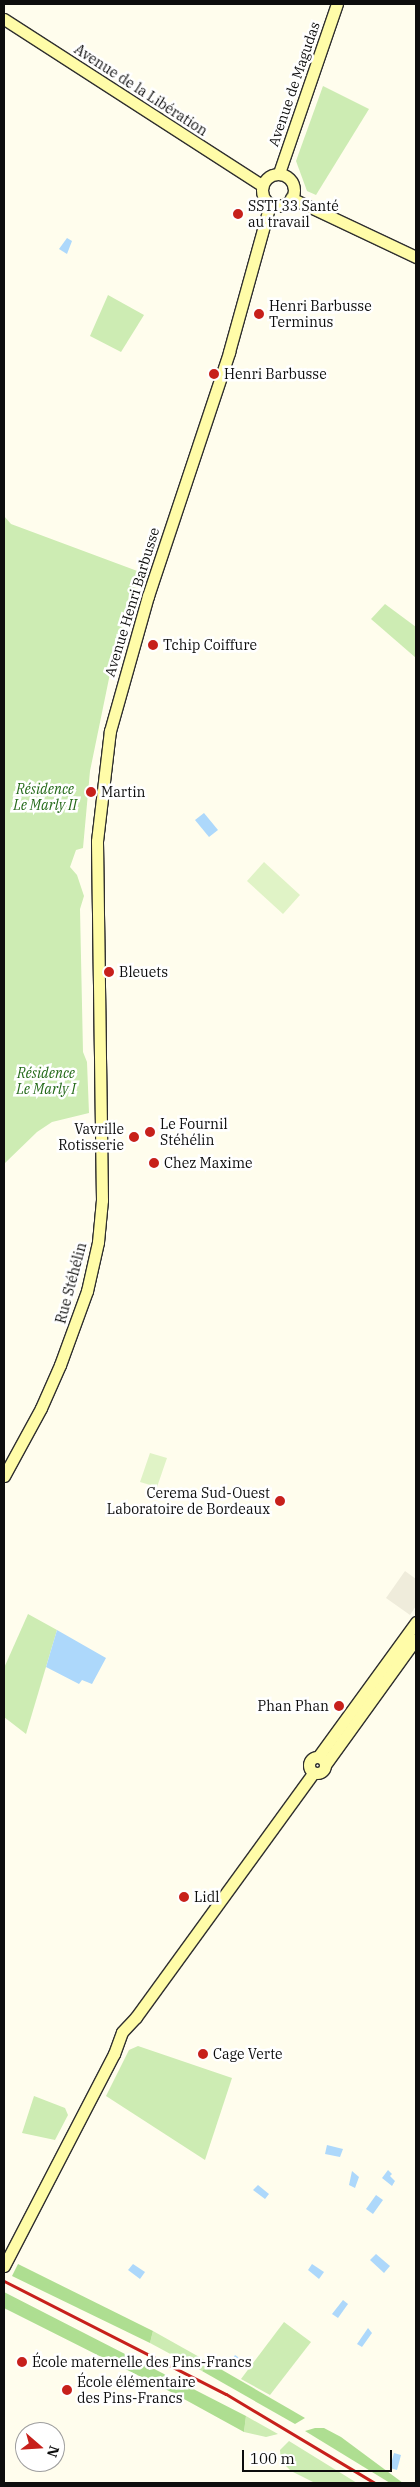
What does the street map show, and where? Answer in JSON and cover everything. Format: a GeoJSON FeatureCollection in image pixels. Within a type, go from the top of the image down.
{"type":"FeatureCollection","features":[{"type":"Feature","properties":{"kind":"main road","name":"Avenue de Magudas"},"geometry":{"type":"LineString","coordinates":[[279,173],[337,4]]}},
{"type":"Feature","properties":{"kind":"main road","name":"Avenue de la Libération"},"geometry":{"type":"LineString","coordinates":[[4,19],[262,185]]}},
{"type":"Feature","properties":{"kind":"main road"},"geometry":{"type":"LineString","coordinates":[[279,173],[292,182],[294,188],[291,198],[284,204],[270,204],[262,194],[262,185],[268,176],[279,173]]}},
{"type":"Feature","properties":{"kind":"main road"},"geometry":{"type":"LineString","coordinates":[[291,198],[416,257]]}},
{"type":"Feature","properties":{"kind":"main road","name":"Avenue Henri Barbusse"},"geometry":{"type":"LineString","coordinates":[[99,1022],[97,841],[110,731],[148,596],[231,346],[270,204]]}},
{"type":"Feature","properties":{"kind":"main road","name":"Rue Stéhélin"},"geometry":{"type":"LineString","coordinates":[[4,1476],[41,1408],[60,1365],[84,1301],[95,1260],[102,1200],[99,1022]]}},
{"type":"Feature","properties":{"kind":"main road"},"geometry":{"type":"LineString","coordinates":[[321,1761],[416,1622]]}},
{"type":"Feature","properties":{"kind":"main road"},"geometry":{"type":"LineString","coordinates":[[321,1761],[416,1639]]}},
{"type":"Feature","properties":{"kind":"main road"},"geometry":{"type":"LineString","coordinates":[[4,2266],[114,2054],[122,2032],[136,2018],[313,1773],[309,1769],[308,1764],[311,1759],[321,1761]]}},
{"type":"Feature","properties":{"kind":"green space"},"geometry":{"type":"Polygon","coordinates":[[[323,86],[369,109],[316,195],[307,191],[296,161],[323,86]]]}},
{"type":"Feature","properties":{"kind":"green space"},"geometry":{"type":"Polygon","coordinates":[[[108,295],[144,315],[121,352],[90,336],[108,295]]]}},
{"type":"Feature","properties":{"kind":"green space"},"geometry":{"type":"Polygon","coordinates":[[[4,516],[11,524],[140,572],[113,659],[90,771],[83,848],[76,850],[70,867],[77,875],[84,896],[80,909],[83,1052],[87,1062],[89,1113],[52,1122],[37,1132],[4,1164],[4,516]]]}},
{"type":"Feature","properties":{"kind":"green space"},"geometry":{"type":"Polygon","coordinates":[[[385,604],[416,627],[416,658],[371,619],[385,604]]]}},
{"type":"Feature","properties":{"kind":"green space"},"geometry":{"type":"Polygon","coordinates":[[[264,862],[300,895],[283,914],[247,881],[264,862]]]}},
{"type":"Feature","properties":{"kind":"green space"},"geometry":{"type":"Polygon","coordinates":[[[150,1453],[167,1458],[157,1487],[140,1482],[150,1453]]]}},
{"type":"Feature","properties":{"kind":"green space"},"geometry":{"type":"Polygon","coordinates":[[[28,1614],[57,1630],[26,1734],[4,1717],[4,1668],[28,1614]]]}},
{"type":"Feature","properties":{"kind":"green space"},"geometry":{"type":"Polygon","coordinates":[[[138,2046],[232,2078],[205,2160],[106,2096],[129,2050],[138,2046]]]}},
{"type":"Feature","properties":{"kind":"green space"},"geometry":{"type":"Polygon","coordinates":[[[34,2096],[65,2108],[68,2115],[55,2140],[22,2133],[34,2096]]]}},
{"type":"Feature","properties":{"kind":"green space"},"geometry":{"type":"Polygon","coordinates":[[[18,2264],[153,2331],[150,2343],[12,2276],[18,2264]]]}},
{"type":"Feature","properties":{"kind":"green space"},"geometry":{"type":"Polygon","coordinates":[[[4,2292],[246,2416],[244,2432],[173,2393],[4,2308],[4,2292]]]}},
{"type":"Feature","properties":{"kind":"green space"},"geometry":{"type":"Polygon","coordinates":[[[284,2322],[311,2342],[270,2395],[241,2379],[284,2322]]]}},
{"type":"Feature","properties":{"kind":"green space"},"geometry":{"type":"Polygon","coordinates":[[[153,2331],[210,2363],[202,2371],[150,2343],[153,2331]]]}},
{"type":"Feature","properties":{"kind":"green space"},"geometry":{"type":"Polygon","coordinates":[[[210,2363],[305,2418],[295,2424],[202,2371],[210,2363]]]}},
{"type":"Feature","properties":{"kind":"green space"},"geometry":{"type":"Polygon","coordinates":[[[246,2416],[278,2434],[266,2437],[244,2432],[246,2416]]]}},
{"type":"Feature","properties":{"kind":"green space"},"geometry":{"type":"Polygon","coordinates":[[[324,2428],[341,2437],[403,2483],[390,2483],[305,2431],[324,2428]]]}},
{"type":"Feature","properties":{"kind":"green space"},"geometry":{"type":"Polygon","coordinates":[[[289,2441],[357,2483],[315,2483],[291,2471],[281,2461],[280,2450],[289,2441]]]}},
{"type":"Feature","properties":{"kind":"shaded area"},"geometry":{"type":"Polygon","coordinates":[[[405,1571],[416,1579],[416,1606],[410,1615],[386,1598],[405,1571]]]}},
{"type":"Feature","properties":{"kind":"water"},"geometry":{"type":"Polygon","coordinates":[[[67,238],[72,241],[67,254],[59,249],[67,238]]]}},
{"type":"Feature","properties":{"kind":"water"},"geometry":{"type":"Polygon","coordinates":[[[204,813],[218,830],[209,837],[195,820],[204,813]]]}},
{"type":"Feature","properties":{"kind":"water"},"geometry":{"type":"Polygon","coordinates":[[[57,1630],[106,1658],[92,1684],[82,1680],[79,1684],[46,1667],[57,1630]]]}},
{"type":"Feature","properties":{"kind":"water"},"geometry":{"type":"Polygon","coordinates":[[[327,2145],[343,2149],[340,2157],[325,2154],[327,2145]]]}},
{"type":"Feature","properties":{"kind":"water"},"geometry":{"type":"Polygon","coordinates":[[[388,2170],[392,2174],[390,2176],[395,2181],[392,2186],[382,2178],[388,2170]]]}},
{"type":"Feature","properties":{"kind":"water"},"geometry":{"type":"Polygon","coordinates":[[[352,2171],[359,2177],[355,2188],[349,2185],[352,2171]]]}},
{"type":"Feature","properties":{"kind":"water"},"geometry":{"type":"Polygon","coordinates":[[[258,2185],[269,2194],[265,2199],[253,2190],[258,2185]]]}},
{"type":"Feature","properties":{"kind":"water"},"geometry":{"type":"Polygon","coordinates":[[[376,2195],[383,2200],[373,2214],[366,2209],[376,2195]]]}},
{"type":"Feature","properties":{"kind":"water"},"geometry":{"type":"Polygon","coordinates":[[[376,2254],[390,2266],[384,2273],[370,2260],[376,2254]]]}},
{"type":"Feature","properties":{"kind":"water"},"geometry":{"type":"Polygon","coordinates":[[[133,2264],[145,2272],[140,2279],[128,2270],[133,2264]]]}},
{"type":"Feature","properties":{"kind":"water"},"geometry":{"type":"Polygon","coordinates":[[[312,2264],[324,2272],[319,2279],[308,2270],[312,2264]]]}},
{"type":"Feature","properties":{"kind":"water"},"geometry":{"type":"Polygon","coordinates":[[[343,2300],[348,2304],[338,2318],[332,2314],[343,2300]]]}},
{"type":"Feature","properties":{"kind":"water"},"geometry":{"type":"Polygon","coordinates":[[[368,2328],[372,2333],[362,2347],[357,2344],[368,2328]]]}},
{"type":"Feature","properties":{"kind":"water"},"geometry":{"type":"Polygon","coordinates":[[[235,2355],[247,2363],[244,2369],[231,2361],[235,2355]]]}},
{"type":"Feature","properties":{"kind":"water"},"geometry":{"type":"Polygon","coordinates":[[[394,2453],[401,2455],[397,2470],[390,2468],[394,2453]]]}},
{"type":"Feature","properties":{"kind":"railway"},"geometry":{"type":"LineString","coordinates":[[4,2281],[226,2394],[375,2483]]}},
{"type":"Feature","properties":{"kind":"place","name":"SSTI 33 Santé au travail"},"geometry":{"type":"Point","coordinates":[238,214]}},
{"type":"Feature","properties":{"kind":"place","name":"Henri Barbusse Terminus"},"geometry":{"type":"Point","coordinates":[259,314]}},
{"type":"Feature","properties":{"kind":"place","name":"Henri Barbusse"},"geometry":{"type":"Point","coordinates":[214,374]}},
{"type":"Feature","properties":{"kind":"place","name":"Tchip Coiffure"},"geometry":{"type":"Point","coordinates":[153,645]}},
{"type":"Feature","properties":{"kind":"place","name":"Martin"},"geometry":{"type":"Point","coordinates":[91,792]}},
{"type":"Feature","properties":{"kind":"place","name":"Bleuets"},"geometry":{"type":"Point","coordinates":[109,972]}},
{"type":"Feature","properties":{"kind":"place","name":"Le Fournil Stéhélin"},"geometry":{"type":"Point","coordinates":[150,1132]}},
{"type":"Feature","properties":{"kind":"place","name":"Vavrille Rotisserie"},"geometry":{"type":"Point","coordinates":[134,1137]}},
{"type":"Feature","properties":{"kind":"place","name":"Chez Maxime"},"geometry":{"type":"Point","coordinates":[154,1163]}},
{"type":"Feature","properties":{"kind":"place","name":"Cerema Sud-Ouest Laboratoire de Bordeaux"},"geometry":{"type":"Point","coordinates":[280,1501]}},
{"type":"Feature","properties":{"kind":"place","name":"Phan Phan"},"geometry":{"type":"Point","coordinates":[339,1706]}},
{"type":"Feature","properties":{"kind":"place","name":"Lidl"},"geometry":{"type":"Point","coordinates":[184,1897]}},
{"type":"Feature","properties":{"kind":"place","name":"Cage Verte"},"geometry":{"type":"Point","coordinates":[203,2054]}},
{"type":"Feature","properties":{"kind":"place","name":"École maternelle des Pins-Francs"},"geometry":{"type":"Point","coordinates":[22,2362]}},
{"type":"Feature","properties":{"kind":"place","name":"École élémentaire des Pins-Francs"},"geometry":{"type":"Point","coordinates":[67,2390]}},
{"type":"Feature","properties":{"kind":"park label","name":"Résidence Le Marly II"},"geometry":{"type":"Point","coordinates":[45,798]}},
{"type":"Feature","properties":{"kind":"park label","name":"Résidence Le Marly I"},"geometry":{"type":"Point","coordinates":[46,1082]}}]}
